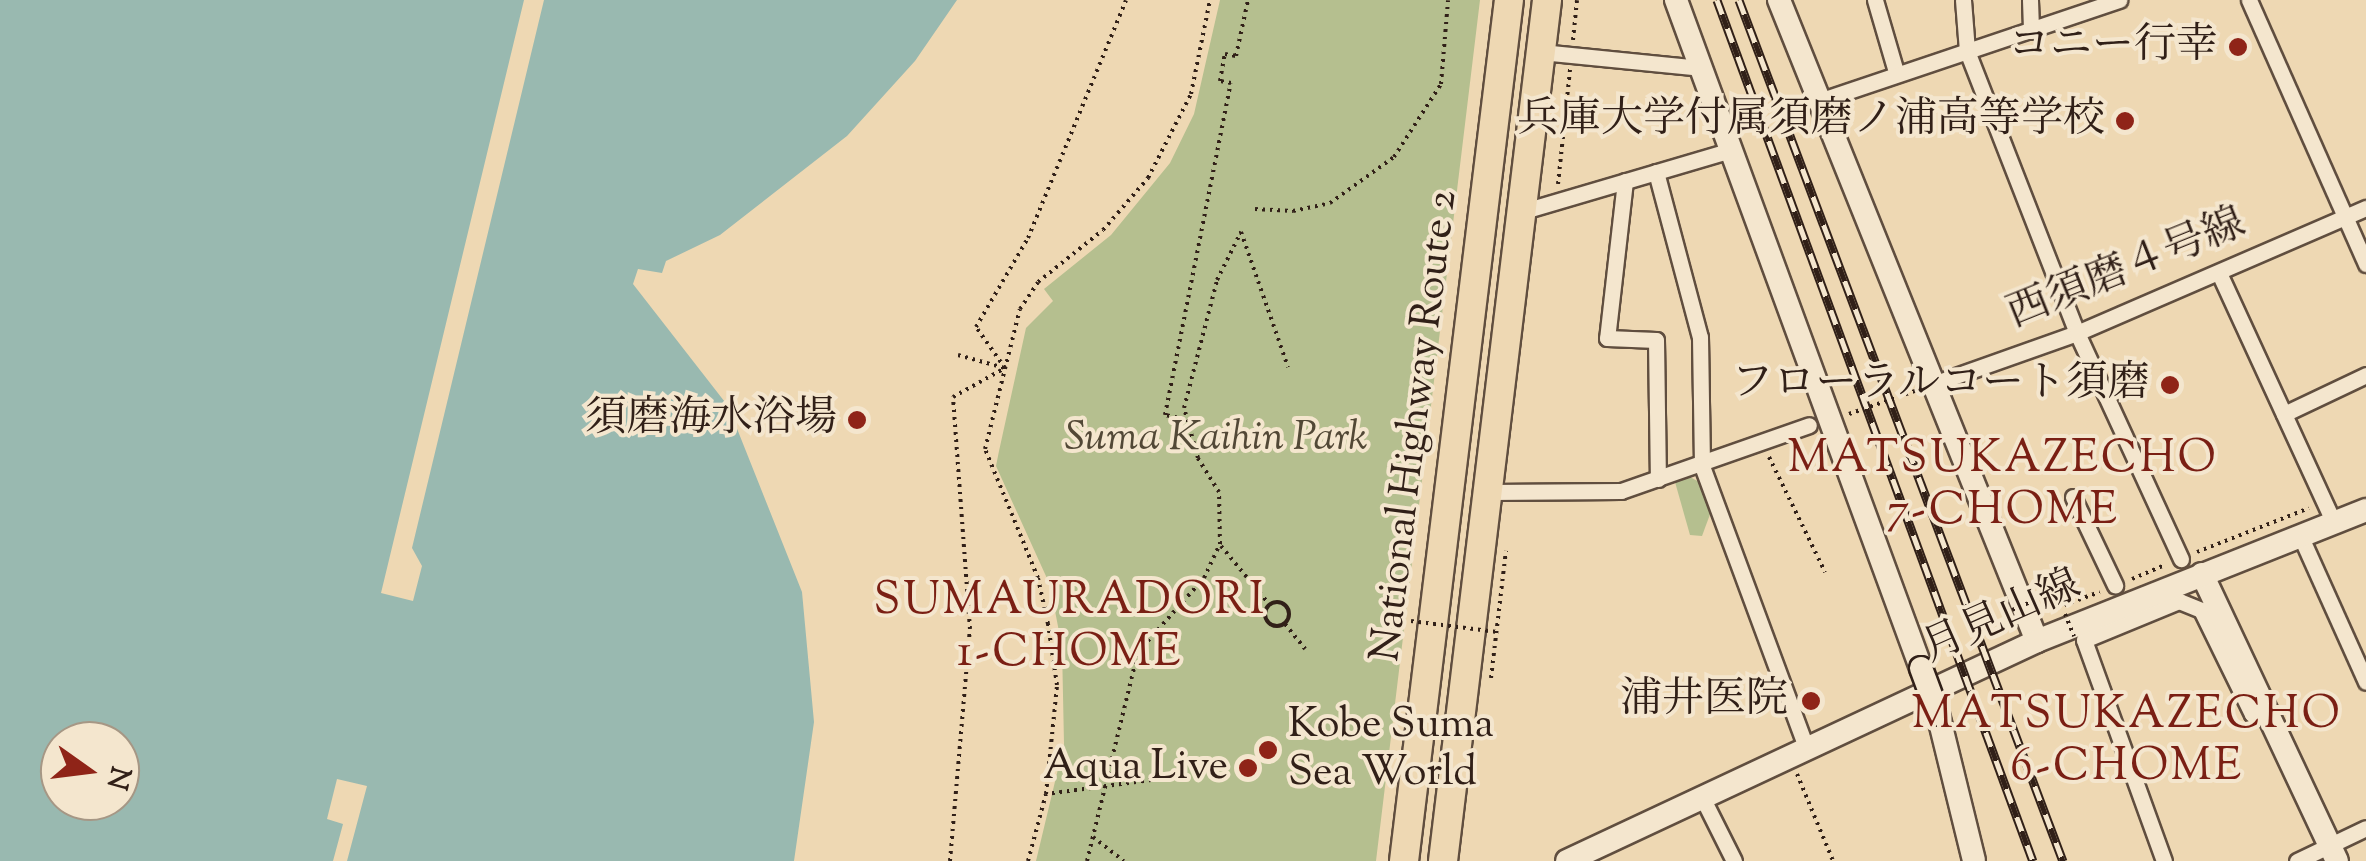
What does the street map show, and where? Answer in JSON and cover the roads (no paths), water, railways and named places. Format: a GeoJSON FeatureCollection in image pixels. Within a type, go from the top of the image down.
{"type":"FeatureCollection","features":[{"type":"Feature","properties":{"kind":"highway","name":"National Highway Route 2"},"geometry":{"type":"LineString","coordinates":[[1404,861],[1509,0]]}},
{"type":"Feature","properties":{"kind":"highway","name":"National Highway Route 2"},"geometry":{"type":"LineString","coordinates":[[1443,861],[1547,0]]}},
{"type":"Feature","properties":{"kind":"street"},"geometry":{"type":"LineString","coordinates":[[1676,0],[1938,714],[1974,861]]}},
{"type":"Feature","properties":{"kind":"street"},"geometry":{"type":"LineString","coordinates":[[1779,0],[1929,393],[2037,641]]}},
{"type":"Feature","properties":{"kind":"street"},"geometry":{"type":"LineString","coordinates":[[1876,0],[1896,72]]}},
{"type":"Feature","properties":{"kind":"street"},"geometry":{"type":"LineString","coordinates":[[1963,0],[1967,51],[2076,333],[2180,559]]}},
{"type":"Feature","properties":{"kind":"street"},"geometry":{"type":"LineString","coordinates":[[2030,0],[2030,31]]}},
{"type":"Feature","properties":{"kind":"street"},"geometry":{"type":"LineString","coordinates":[[1819,101],[2118,0]]}},
{"type":"Feature","properties":{"kind":"street"},"geometry":{"type":"LineString","coordinates":[[2250,0],[2366,264]]}},
{"type":"Feature","properties":{"kind":"street"},"geometry":{"type":"LineString","coordinates":[[1541,52],[1700,68]]}},
{"type":"Feature","properties":{"kind":"street"},"geometry":{"type":"LineString","coordinates":[[1524,211],[1731,150]]}},
{"type":"Feature","properties":{"kind":"street"},"geometry":{"type":"LineString","coordinates":[[1656,172],[1700,338],[1702,466],[1807,750]]}},
{"type":"Feature","properties":{"kind":"street"},"geometry":{"type":"LineString","coordinates":[[1625,180],[1607,338],[1656,340],[1658,479]]}},
{"type":"Feature","properties":{"kind":"street","name":"西須磨４号線"},"geometry":{"type":"LineString","coordinates":[[1929,393],[2366,208]]}},
{"type":"Feature","properties":{"kind":"street"},"geometry":{"type":"LineString","coordinates":[[2218,272],[2334,523]]}},
{"type":"Feature","properties":{"kind":"street"},"geometry":{"type":"LineString","coordinates":[[2284,414],[2366,375]]}},
{"type":"Feature","properties":{"kind":"street"},"geometry":{"type":"LineString","coordinates":[[1489,492],[1621,491],[1702,466],[1809,425]]}},
{"type":"Feature","properties":{"kind":"street"},"geometry":{"type":"LineString","coordinates":[[2073,497],[2116,585]]}},
{"type":"Feature","properties":{"kind":"street","name":"月見山線"},"geometry":{"type":"LineString","coordinates":[[1566,861],[2037,641],[2366,510]]}},
{"type":"Feature","properties":{"kind":"street"},"geometry":{"type":"LineString","coordinates":[[2300,535],[2366,682]]}},
{"type":"Feature","properties":{"kind":"street"},"geometry":{"type":"LineString","coordinates":[[2202,574],[2334,853]]}},
{"type":"Feature","properties":{"kind":"street"},"geometry":{"type":"LineString","coordinates":[[2164,861],[2079,638],[2179,601],[2202,610],[2252,714],[2272,721]]}},
{"type":"Feature","properties":{"kind":"street"},"geometry":{"type":"LineString","coordinates":[[1703,799],[1734,861]]}},
{"type":"Feature","properties":{"kind":"street"},"geometry":{"type":"LineString","coordinates":[[2298,861],[2334,853],[2366,828]]}},
{"type":"Feature","properties":{"kind":"water"},"geometry":{"type":"Polygon","coordinates":[[[0,0],[957,0],[915,61],[847,136],[720,235],[666,261],[662,273],[638,269],[633,284],[728,406],[802,592],[814,722],[794,861],[0,861],[0,0]]]}},
{"type":"Feature","properties":{"kind":"railway"},"geometry":{"type":"LineString","coordinates":[[1717,0],[2033,861]]}},
{"type":"Feature","properties":{"kind":"railway"},"geometry":{"type":"LineString","coordinates":[[1739,0],[2063,861]]}},
{"type":"Feature","properties":{"kind":"place","name":"コニー行幸"},"geometry":{"type":"Point","coordinates":[2238,47]}},
{"type":"Feature","properties":{"kind":"place","name":"兵庫大学付属須磨ノ浦高等学校"},"geometry":{"type":"Point","coordinates":[2125,121]}},
{"type":"Feature","properties":{"kind":"place","name":"フローラルコート須磨"},"geometry":{"type":"Point","coordinates":[2170,385]}},
{"type":"Feature","properties":{"kind":"place","name":"須磨海水浴場"},"geometry":{"type":"Point","coordinates":[857,420]}},
{"type":"Feature","properties":{"kind":"place","name":"浦井医院"},"geometry":{"type":"Point","coordinates":[1811,701]}},
{"type":"Feature","properties":{"kind":"place","name":"Kobe Suma Sea World"},"geometry":{"type":"Point","coordinates":[1268,750]}},
{"type":"Feature","properties":{"kind":"place","name":"Aqua Live"},"geometry":{"type":"Point","coordinates":[1248,768]}},
{"type":"Feature","properties":{"kind":"district","name":"MATSUKAZECHO 7-CHOME"},"geometry":{"type":"Point","coordinates":[2003,487]}},
{"type":"Feature","properties":{"kind":"district","name":"SUMAURADORI 1-CHOME"},"geometry":{"type":"Point","coordinates":[1070,629]}},
{"type":"Feature","properties":{"kind":"district","name":"MATSUKAZECHO 6-CHOME"},"geometry":{"type":"Point","coordinates":[2127,743]}},
{"type":"Feature","properties":{"kind":"park label","name":"Suma Kaihin Park"},"geometry":{"type":"Point","coordinates":[1216,439]}}]}
